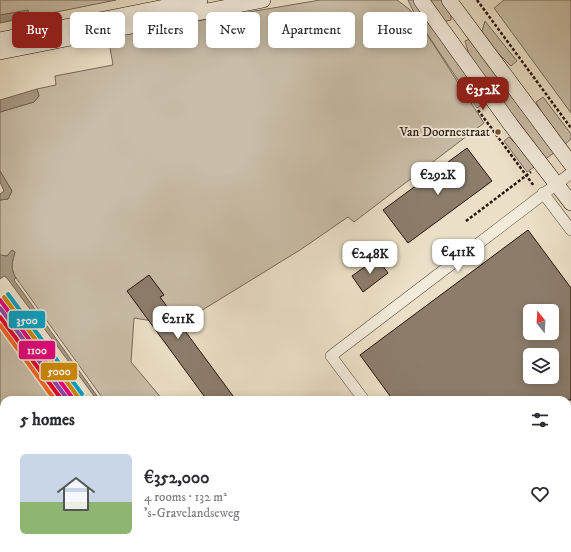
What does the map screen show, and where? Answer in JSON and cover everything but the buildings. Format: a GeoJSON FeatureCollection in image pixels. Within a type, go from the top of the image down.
{"type":"FeatureCollection","features":[{"type":"Feature","properties":{"kind":"main road"},"geometry":{"type":"LineString","coordinates":[[0,40],[200,0]]}},
{"type":"Feature","properties":{"kind":"main road"},"geometry":{"type":"LineString","coordinates":[[0,52],[264,0]]}},
{"type":"Feature","properties":{"kind":"main road"},"geometry":{"type":"LineString","coordinates":[[421,0],[510,125],[571,203]]}},
{"type":"Feature","properties":{"kind":"main road"},"geometry":{"type":"LineString","coordinates":[[449,0],[571,164]]}},
{"type":"Feature","properties":{"kind":"street"},"geometry":{"type":"LineString","coordinates":[[361,396],[331,356],[571,173]]}},
{"type":"Feature","properties":{"kind":"street"},"geometry":{"type":"LineString","coordinates":[[543,194],[571,230]]}},
{"type":"Feature","properties":{"kind":"path"},"geometry":{"type":"LineString","coordinates":[[476,0],[571,128]]}},
{"type":"Feature","properties":{"kind":"path"},"geometry":{"type":"LineString","coordinates":[[478,110],[536,188],[543,194]]}},
{"type":"Feature","properties":{"kind":"path"},"geometry":{"type":"LineString","coordinates":[[466,221],[541,164]]}},
{"type":"Feature","properties":{"kind":"shaded area"},"geometry":{"type":"Polygon","coordinates":[[[0,0],[116,0],[57,12],[12,12],[12,15],[0,16],[0,0]]]}},
{"type":"Feature","properties":{"kind":"shaded area"},"geometry":{"type":"Polygon","coordinates":[[[320,0],[397,0],[411,12],[363,12],[363,48],[427,48],[427,34],[484,123],[354,222],[348,217],[300,250],[178,325],[134,318],[131,362],[160,396],[101,396],[16,278],[12,265],[15,252],[4,257],[0,255],[0,200],[8,199],[12,191],[0,171],[0,112],[34,102],[39,96],[37,89],[56,85],[55,76],[113,65],[110,48],[125,48],[125,33],[133,32],[133,48],[198,48],[198,21],[206,19],[206,48],[260,48],[260,12],[249,12],[320,0]]]}},
{"type":"Feature","properties":{"kind":"shaded area"},"geometry":{"type":"Polygon","coordinates":[[[408,0],[414,0],[423,12],[414,12],[408,0]]]}},
{"type":"Feature","properties":{"kind":"shaded area"},"geometry":{"type":"Polygon","coordinates":[[[426,0],[441,0],[451,14],[451,20],[443,22],[426,0]]]}},
{"type":"Feature","properties":{"kind":"shaded area"},"geometry":{"type":"Polygon","coordinates":[[[504,0],[571,0],[571,113],[494,8],[504,0]]]}},
{"type":"Feature","properties":{"kind":"shaded area"},"geometry":{"type":"Polygon","coordinates":[[[28,10],[29,12],[17,12],[28,10]]]}},
{"type":"Feature","properties":{"kind":"shaded area"},"geometry":{"type":"Polygon","coordinates":[[[12,13],[12,21],[0,23],[0,15],[12,13]]]}},
{"type":"Feature","properties":{"kind":"shaded area"},"geometry":{"type":"Polygon","coordinates":[[[427,17],[455,53],[484,104],[477,108],[427,34],[427,17]]]}},
{"type":"Feature","properties":{"kind":"shaded area"},"geometry":{"type":"Polygon","coordinates":[[[485,21],[517,61],[511,66],[485,40],[482,31],[485,21]]]}},
{"type":"Feature","properties":{"kind":"shaded area"},"geometry":{"type":"Polygon","coordinates":[[[470,39],[555,152],[544,160],[470,58],[465,41],[470,39]]]}},
{"type":"Feature","properties":{"kind":"shaded area"},"geometry":{"type":"Polygon","coordinates":[[[37,89],[39,96],[34,102],[0,112],[0,100],[37,89]]]}},
{"type":"Feature","properties":{"kind":"shaded area"},"geometry":{"type":"Polygon","coordinates":[[[543,97],[571,134],[571,139],[563,146],[555,136],[536,102],[543,97]]]}},
{"type":"Feature","properties":{"kind":"shaded area"},"geometry":{"type":"Polygon","coordinates":[[[509,137],[537,165],[527,172],[504,141],[509,137]]]}},
{"type":"Feature","properties":{"kind":"shaded area"},"geometry":{"type":"Polygon","coordinates":[[[0,171],[12,191],[8,199],[0,200],[0,194],[4,191],[0,182],[0,171]]]}},
{"type":"Feature","properties":{"kind":"shaded area"},"geometry":{"type":"Polygon","coordinates":[[[12,250],[15,252],[12,265],[16,278],[14,280],[97,396],[94,396],[7,278],[4,276],[0,279],[0,255],[7,256],[12,250]]]}},
{"type":"Feature","properties":{"kind":"shaded area"},"geometry":{"type":"Polygon","coordinates":[[[0,327],[51,396],[0,396],[0,327]]]}},
{"type":"Feature","properties":{"kind":"transit line","name":"3500"},"geometry":{"type":"LineString","coordinates":[[8,294],[82,394]]}},
{"type":"Feature","properties":{"kind":"transit line","name":"5000"},"geometry":{"type":"LineString","coordinates":[[4,297],[77,396]]}},
{"type":"Feature","properties":{"kind":"transit line","name":"1100"},"geometry":{"type":"LineString","coordinates":[[0,300],[71,396]]}},
{"type":"Feature","properties":{"kind":"transit line"},"geometry":{"type":"LineString","coordinates":[[0,308],[65,396]]}},
{"type":"Feature","properties":{"kind":"transit line"},"geometry":{"type":"LineString","coordinates":[[0,317],[59,396]]}},
{"type":"Feature","properties":{"kind":"transit line"},"geometry":{"type":"LineString","coordinates":[[0,325],[52,396]]}},
{"type":"Feature","properties":{"kind":"place","name":"Van Doornestraat"},"geometry":{"type":"Point","coordinates":[498,132]}}]}
